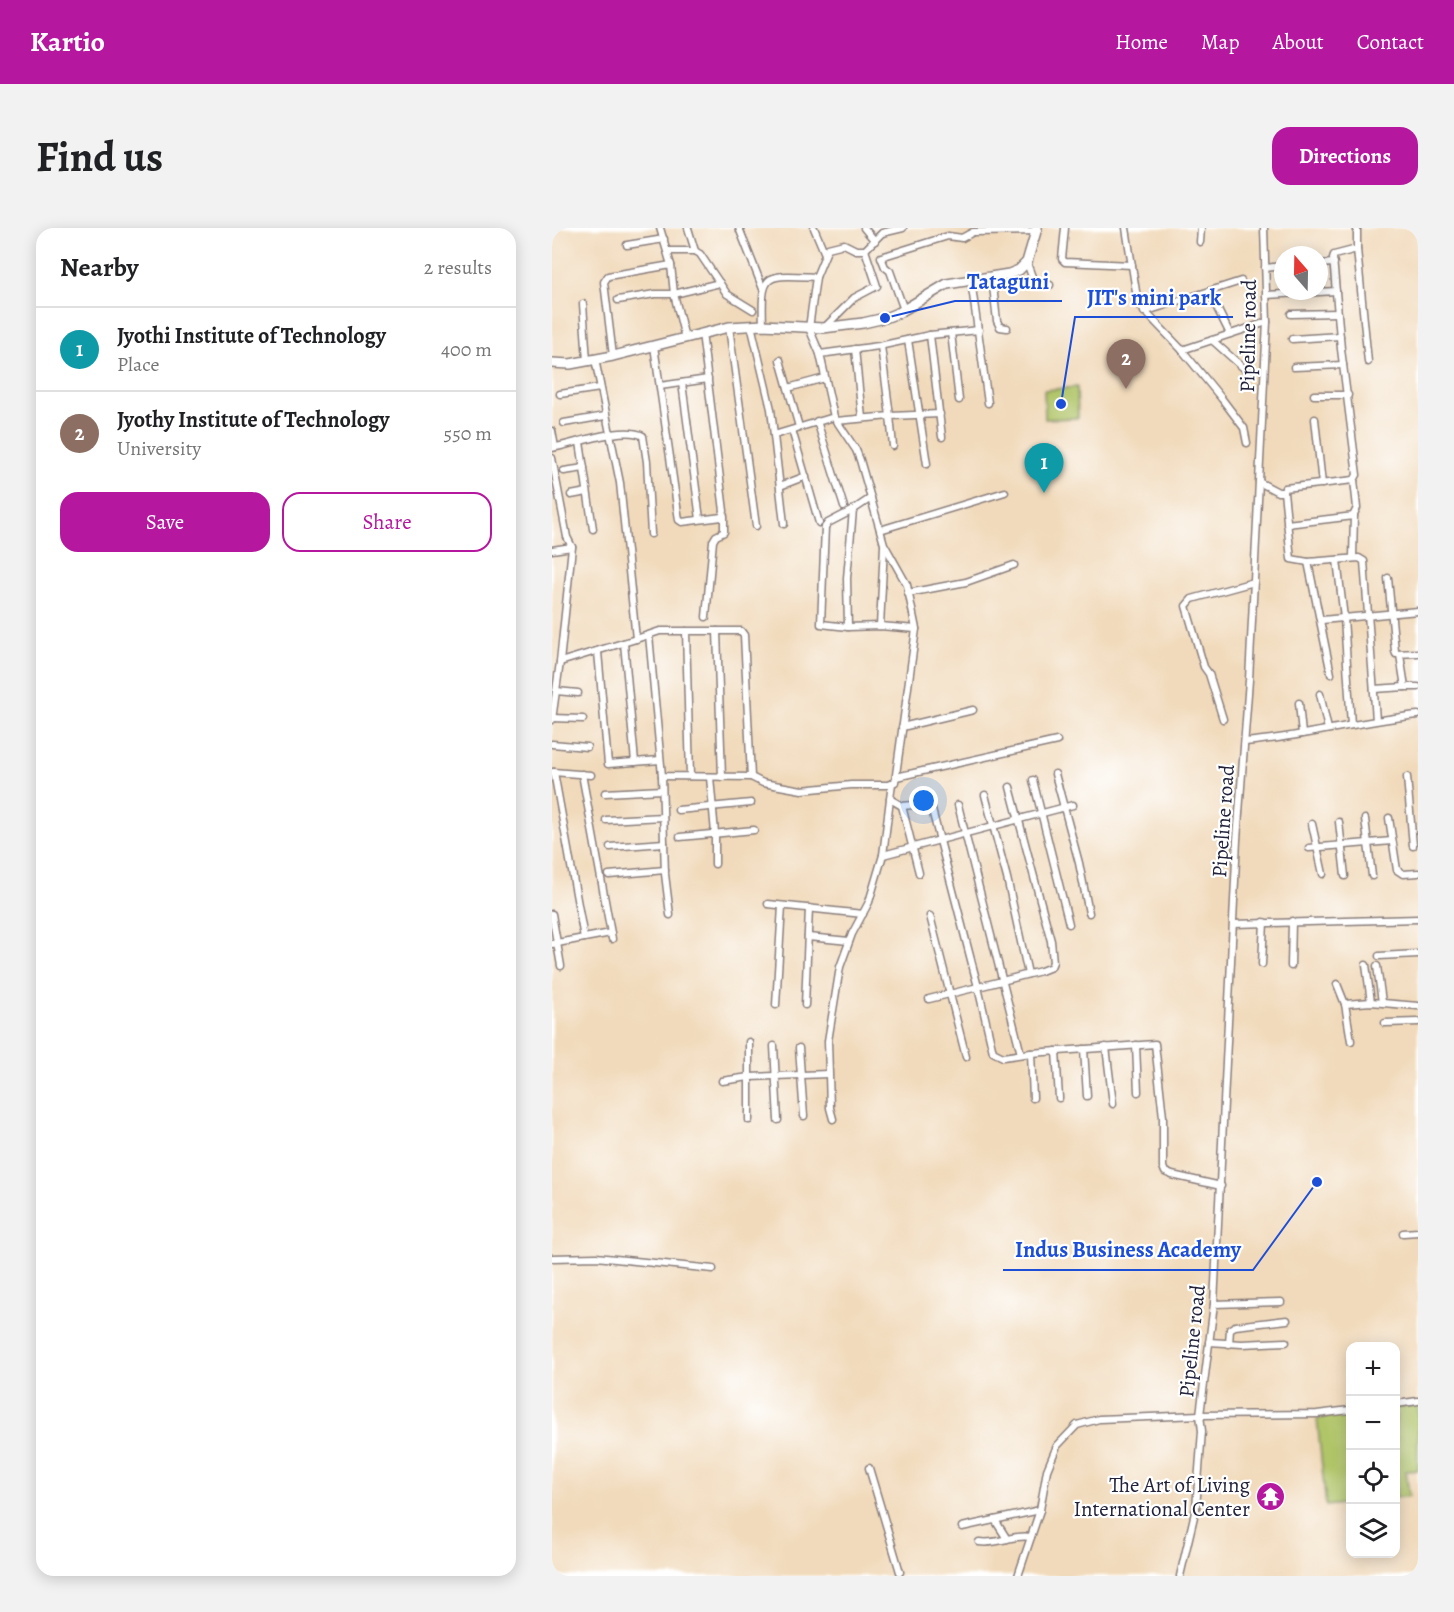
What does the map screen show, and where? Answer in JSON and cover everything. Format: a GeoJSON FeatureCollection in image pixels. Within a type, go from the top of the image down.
{"type":"FeatureCollection","features":[{"type":"Feature","properties":{"kind":"main road"},"geometry":{"type":"LineString","coordinates":[[552,363],[570,364],[613,356],[729,327],[763,325],[823,328],[863,324],[885,318],[904,310],[947,284],[1019,270],[1027,263],[1037,230]]}},
{"type":"Feature","properties":{"kind":"street"},"geometry":{"type":"LineString","coordinates":[[660,228],[668,251],[674,294],[685,338]]}},
{"type":"Feature","properties":{"kind":"street"},"geometry":{"type":"LineString","coordinates":[[688,228],[695,251]]}},
{"type":"Feature","properties":{"kind":"street"},"geometry":{"type":"LineString","coordinates":[[739,228],[763,289],[763,325]]}},
{"type":"Feature","properties":{"kind":"street"},"geometry":{"type":"LineString","coordinates":[[814,228],[825,254]]}},
{"type":"Feature","properties":{"kind":"street"},"geometry":{"type":"LineString","coordinates":[[864,228],[875,241]]}},
{"type":"Feature","properties":{"kind":"street"},"geometry":{"type":"LineString","coordinates":[[833,1119],[830,1108],[828,1041],[840,967],[849,941],[869,902],[883,855],[916,629],[907,585],[884,544],[856,450],[835,419],[820,354],[809,328],[816,277],[828,248],[844,244],[856,250],[865,250],[882,233],[903,228]]}},
{"type":"Feature","properties":{"kind":"street"},"geometry":{"type":"LineString","coordinates":[[1065,228],[1062,259],[1065,262],[1132,265]]}},
{"type":"Feature","properties":{"kind":"street"},"geometry":{"type":"LineString","coordinates":[[1126,228],[1136,298],[1144,312],[1182,350],[1244,428],[1247,443]]}},
{"type":"Feature","properties":{"kind":"street"},"geometry":{"type":"LineString","coordinates":[[1200,242],[1201,228]]}},
{"type":"Feature","properties":{"kind":"street","name":"Pipeline road"},"geometry":{"type":"LineString","coordinates":[[1180,1576],[1196,1508],[1202,1431],[1200,1415],[1214,1304],[1237,840],[1245,742],[1267,322],[1264,228]]}},
{"type":"Feature","properties":{"kind":"street"},"geometry":{"type":"LineString","coordinates":[[1357,228],[1368,363]]}},
{"type":"Feature","properties":{"kind":"street"},"geometry":{"type":"LineString","coordinates":[[904,310],[890,271],[885,267],[881,257],[948,236],[964,238],[973,232],[1037,230]]}},
{"type":"Feature","properties":{"kind":"street"},"geometry":{"type":"LineString","coordinates":[[627,245],[664,239]]}},
{"type":"Feature","properties":{"kind":"street"},"geometry":{"type":"LineString","coordinates":[[1353,558],[1354,516],[1357,508],[1354,480],[1357,475],[1343,365],[1334,255],[1357,249]]}},
{"type":"Feature","properties":{"kind":"street"},"geometry":{"type":"LineString","coordinates":[[823,328],[854,298],[877,286],[865,250]]}},
{"type":"Feature","properties":{"kind":"street"},"geometry":{"type":"LineString","coordinates":[[668,251],[695,251],[700,254],[727,294],[753,310]]}},
{"type":"Feature","properties":{"kind":"street"},"geometry":{"type":"LineString","coordinates":[[1027,263],[1035,285],[1050,285]]}},
{"type":"Feature","properties":{"kind":"street"},"geometry":{"type":"LineString","coordinates":[[1328,263],[1334,263]]}},
{"type":"Feature","properties":{"kind":"street"},"geometry":{"type":"LineString","coordinates":[[613,356],[605,278],[671,265]]}},
{"type":"Feature","properties":{"kind":"street"},"geometry":{"type":"LineString","coordinates":[[1265,268],[1274,267]]}},
{"type":"Feature","properties":{"kind":"street"},"geometry":{"type":"LineString","coordinates":[[763,289],[774,277],[816,277]]}},
{"type":"Feature","properties":{"kind":"street"},"geometry":{"type":"LineString","coordinates":[[992,277],[997,321],[1000,327],[1006,328]]}},
{"type":"Feature","properties":{"kind":"street"},"geometry":{"type":"LineString","coordinates":[[970,280],[988,403]]}},
{"type":"Feature","properties":{"kind":"street"},"geometry":{"type":"LineString","coordinates":[[1144,312],[1241,281]]}},
{"type":"Feature","properties":{"kind":"street"},"geometry":{"type":"LineString","coordinates":[[618,300],[654,294],[674,294],[720,283]]}},
{"type":"Feature","properties":{"kind":"street"},"geometry":{"type":"LineString","coordinates":[[1266,295],[1336,291]]}},
{"type":"Feature","properties":{"kind":"street"},"geometry":{"type":"LineString","coordinates":[[1209,292],[1230,334]]}},
{"type":"Feature","properties":{"kind":"street"},"geometry":{"type":"LineString","coordinates":[[583,304],[591,360],[600,388],[620,483],[636,639]]}},
{"type":"Feature","properties":{"kind":"street"},"geometry":{"type":"LineString","coordinates":[[1291,314],[1338,313]]}},
{"type":"Feature","properties":{"kind":"street"},"geometry":{"type":"LineString","coordinates":[[1182,350],[1267,322]]}},
{"type":"Feature","properties":{"kind":"street"},"geometry":{"type":"LineString","coordinates":[[751,325],[771,409],[784,524]]}},
{"type":"Feature","properties":{"kind":"street"},"geometry":{"type":"LineString","coordinates":[[729,327],[756,526]]}},
{"type":"Feature","properties":{"kind":"street"},"geometry":{"type":"LineString","coordinates":[[820,354],[881,346],[930,335],[979,330]]}},
{"type":"Feature","properties":{"kind":"street"},"geometry":{"type":"LineString","coordinates":[[702,333],[724,516],[724,532],[716,536],[713,541],[706,617]]}},
{"type":"Feature","properties":{"kind":"street"},"geometry":{"type":"LineString","coordinates":[[951,333],[958,400]]}},
{"type":"Feature","properties":{"kind":"street"},"geometry":{"type":"LineString","coordinates":[[930,335],[942,437]]}},
{"type":"Feature","properties":{"kind":"street"},"geometry":{"type":"LineString","coordinates":[[1292,339],[1340,336]]}},
{"type":"Feature","properties":{"kind":"street"},"geometry":{"type":"LineString","coordinates":[[908,339],[927,464]]}},
{"type":"Feature","properties":{"kind":"street"},"geometry":{"type":"LineString","coordinates":[[1212,340],[1248,372]]}},
{"type":"Feature","properties":{"kind":"street"},"geometry":{"type":"LineString","coordinates":[[654,346],[679,520],[682,522],[724,516]]}},
{"type":"Feature","properties":{"kind":"street"},"geometry":{"type":"LineString","coordinates":[[881,346],[893,446]]}},
{"type":"Feature","properties":{"kind":"street"},"geometry":{"type":"LineString","coordinates":[[855,350],[862,418]]}},
{"type":"Feature","properties":{"kind":"street"},"geometry":{"type":"LineString","coordinates":[[780,360],[819,523]]}},
{"type":"Feature","properties":{"kind":"street"},"geometry":{"type":"LineString","coordinates":[[1294,367],[1343,365]]}},
{"type":"Feature","properties":{"kind":"street"},"geometry":{"type":"LineString","coordinates":[[788,388],[825,378]]}},
{"type":"Feature","properties":{"kind":"street"},"geometry":{"type":"LineString","coordinates":[[660,387],[708,379]]}},
{"type":"Feature","properties":{"kind":"street"},"geometry":{"type":"LineString","coordinates":[[682,383],[700,519]]}},
{"type":"Feature","properties":{"kind":"street"},"geometry":{"type":"LineString","coordinates":[[560,394],[600,388]]}},
{"type":"Feature","properties":{"kind":"street"},"geometry":{"type":"LineString","coordinates":[[1314,395],[1348,395]]}},
{"type":"Feature","properties":{"kind":"street"},"geometry":{"type":"LineString","coordinates":[[774,435],[817,421],[940,414]]}},
{"type":"Feature","properties":{"kind":"street"},"geometry":{"type":"LineString","coordinates":[[564,423],[605,416]]}},
{"type":"Feature","properties":{"kind":"street"},"geometry":{"type":"LineString","coordinates":[[1315,419],[1322,484]]}},
{"type":"Feature","properties":{"kind":"street"},"geometry":{"type":"LineString","coordinates":[[817,421],[844,507]]}},
{"type":"Feature","properties":{"kind":"street"},"geometry":{"type":"LineString","coordinates":[[552,431],[554,448],[611,435],[636,432],[643,436],[647,462],[651,534]]}},
{"type":"Feature","properties":{"kind":"street"},"geometry":{"type":"LineString","coordinates":[[580,442],[593,529]]}},
{"type":"Feature","properties":{"kind":"street"},"geometry":{"type":"LineString","coordinates":[[552,458],[567,537],[572,547],[552,719],[583,719]]}},
{"type":"Feature","properties":{"kind":"street"},"geometry":{"type":"LineString","coordinates":[[564,471],[584,468]]}},
{"type":"Feature","properties":{"kind":"street"},"geometry":{"type":"LineString","coordinates":[[780,486],[806,476]]}},
{"type":"Feature","properties":{"kind":"street"},"geometry":{"type":"LineString","coordinates":[[1354,480],[1286,488],[1284,492],[1290,559],[1308,562],[1359,558],[1364,561],[1376,720]]}},
{"type":"Feature","properties":{"kind":"street"},"geometry":{"type":"LineString","coordinates":[[1259,482],[1278,492],[1284,492]]}},
{"type":"Feature","properties":{"kind":"street"},"geometry":{"type":"LineString","coordinates":[[571,495],[587,492]]}},
{"type":"Feature","properties":{"kind":"street"},"geometry":{"type":"LineString","coordinates":[[880,530],[1005,492]]}},
{"type":"Feature","properties":{"kind":"street"},"geometry":{"type":"LineString","coordinates":[[871,498],[825,527],[821,624],[916,629]]}},
{"type":"Feature","properties":{"kind":"street"},"geometry":{"type":"LineString","coordinates":[[848,627],[847,578],[854,510]]}},
{"type":"Feature","properties":{"kind":"street"},"geometry":{"type":"LineString","coordinates":[[1287,524],[1354,516]]}},
{"type":"Feature","properties":{"kind":"street"},"geometry":{"type":"LineString","coordinates":[[880,626],[884,544]]}},
{"type":"Feature","properties":{"kind":"street"},"geometry":{"type":"LineString","coordinates":[[552,550],[572,547]]}},
{"type":"Feature","properties":{"kind":"street"},"geometry":{"type":"LineString","coordinates":[[1337,560],[1344,618],[1351,725]]}},
{"type":"Feature","properties":{"kind":"street"},"geometry":{"type":"LineString","coordinates":[[1308,562],[1322,620],[1331,674]]}},
{"type":"Feature","properties":{"kind":"street"},"geometry":{"type":"LineString","coordinates":[[908,593],[966,582],[1014,565]]}},
{"type":"Feature","properties":{"kind":"street"},"geometry":{"type":"LineString","coordinates":[[1388,578],[1396,654],[1418,653]]}},
{"type":"Feature","properties":{"kind":"street"},"geometry":{"type":"LineString","coordinates":[[1223,719],[1209,674],[1203,667],[1186,606],[1192,599],[1254,582]]}},
{"type":"Feature","properties":{"kind":"street"},"geometry":{"type":"LineString","coordinates":[[1322,620],[1418,611]]}},
{"type":"Feature","properties":{"kind":"street"},"geometry":{"type":"LineString","coordinates":[[560,662],[660,631],[741,631],[744,635],[751,777]]}},
{"type":"Feature","properties":{"kind":"street"},"geometry":{"type":"LineString","coordinates":[[686,631],[690,776]]}},
{"type":"Feature","properties":{"kind":"street"},"geometry":{"type":"LineString","coordinates":[[717,631],[722,777]]}},
{"type":"Feature","properties":{"kind":"street"},"geometry":{"type":"LineString","coordinates":[[649,635],[662,776],[665,870],[670,915]]}},
{"type":"Feature","properties":{"kind":"street"},"geometry":{"type":"LineString","coordinates":[[624,643],[635,762]]}},
{"type":"Feature","properties":{"kind":"street"},"geometry":{"type":"LineString","coordinates":[[598,652],[608,764],[660,760]]}},
{"type":"Feature","properties":{"kind":"street"},"geometry":{"type":"LineString","coordinates":[[1400,655],[1405,687]]}},
{"type":"Feature","properties":{"kind":"street"},"geometry":{"type":"LineString","coordinates":[[1374,689],[1418,687]]}},
{"type":"Feature","properties":{"kind":"street"},"geometry":{"type":"LineString","coordinates":[[556,691],[578,693]]}},
{"type":"Feature","properties":{"kind":"street"},"geometry":{"type":"LineString","coordinates":[[1320,693],[1328,729]]}},
{"type":"Feature","properties":{"kind":"street"},"geometry":{"type":"LineString","coordinates":[[1299,703],[1302,734]]}},
{"type":"Feature","properties":{"kind":"street"},"geometry":{"type":"LineString","coordinates":[[902,727],[973,710]]}},
{"type":"Feature","properties":{"kind":"street"},"geometry":{"type":"LineString","coordinates":[[1245,742],[1418,715]]}},
{"type":"Feature","properties":{"kind":"street"},"geometry":{"type":"LineString","coordinates":[[662,776],[751,777],[763,783],[802,790],[894,780],[1057,741]]}},
{"type":"Feature","properties":{"kind":"street"},"geometry":{"type":"LineString","coordinates":[[552,744],[587,747]]}},
{"type":"Feature","properties":{"kind":"street"},"geometry":{"type":"LineString","coordinates":[[584,939],[553,772],[591,775]]}},
{"type":"Feature","properties":{"kind":"street"},"geometry":{"type":"LineString","coordinates":[[555,944],[612,936],[582,774]]}},
{"type":"Feature","properties":{"kind":"street"},"geometry":{"type":"LineString","coordinates":[[1055,774],[1079,862],[1089,913]]}},
{"type":"Feature","properties":{"kind":"street"},"geometry":{"type":"LineString","coordinates":[[710,777],[715,864]]}},
{"type":"Feature","properties":{"kind":"street"},"geometry":{"type":"LineString","coordinates":[[1407,777],[1413,846]]}},
{"type":"Feature","properties":{"kind":"street"},"geometry":{"type":"LineString","coordinates":[[1033,780],[1069,924]]}},
{"type":"Feature","properties":{"kind":"street"},"geometry":{"type":"LineString","coordinates":[[929,999],[1028,974],[1051,967],[1053,962],[1051,941],[1011,787]]}},
{"type":"Feature","properties":{"kind":"street"},"geometry":{"type":"LineString","coordinates":[[605,793],[662,790]]}},
{"type":"Feature","properties":{"kind":"street"},"geometry":{"type":"LineString","coordinates":[[985,795],[1007,878],[1028,974]]}},
{"type":"Feature","properties":{"kind":"street"},"geometry":{"type":"LineString","coordinates":[[1409,795],[1418,796]]}},
{"type":"Feature","properties":{"kind":"street"},"geometry":{"type":"LineString","coordinates":[[890,799],[902,806],[929,805],[993,1052],[1003,1057],[1155,1044],[1163,1117],[1163,1167],[1165,1172],[1221,1186]]}},
{"type":"Feature","properties":{"kind":"street"},"geometry":{"type":"LineString","coordinates":[[678,810],[751,803]]}},
{"type":"Feature","properties":{"kind":"street"},"geometry":{"type":"LineString","coordinates":[[958,805],[1022,1054]]}},
{"type":"Feature","properties":{"kind":"street"},"geometry":{"type":"LineString","coordinates":[[883,855],[1073,805]]}},
{"type":"Feature","properties":{"kind":"street"},"geometry":{"type":"LineString","coordinates":[[902,806],[919,873]]}},
{"type":"Feature","properties":{"kind":"street"},"geometry":{"type":"LineString","coordinates":[[606,820],[663,817]]}},
{"type":"Feature","properties":{"kind":"street"},"geometry":{"type":"LineString","coordinates":[[1389,818],[1397,870],[1403,874],[1418,873]]}},
{"type":"Feature","properties":{"kind":"street"},"geometry":{"type":"LineString","coordinates":[[1365,819],[1372,876]]}},
{"type":"Feature","properties":{"kind":"street"},"geometry":{"type":"LineString","coordinates":[[1339,822],[1345,876]]}},
{"type":"Feature","properties":{"kind":"street"},"geometry":{"type":"LineString","coordinates":[[1312,824],[1323,874]]}},
{"type":"Feature","properties":{"kind":"street"},"geometry":{"type":"LineString","coordinates":[[680,837],[754,830]]}},
{"type":"Feature","properties":{"kind":"street"},"geometry":{"type":"LineString","coordinates":[[1308,848],[1392,841]]}},
{"type":"Feature","properties":{"kind":"street"},"geometry":{"type":"LineString","coordinates":[[610,847],[664,843]]}},
{"type":"Feature","properties":{"kind":"street"},"geometry":{"type":"LineString","coordinates":[[609,875],[665,870]]}},
{"type":"Feature","properties":{"kind":"street"},"geometry":{"type":"LineString","coordinates":[[768,904],[863,914]]}},
{"type":"Feature","properties":{"kind":"street"},"geometry":{"type":"LineString","coordinates":[[776,1005],[782,906]]}},
{"type":"Feature","properties":{"kind":"street"},"geometry":{"type":"LineString","coordinates":[[805,1005],[809,908]]}},
{"type":"Feature","properties":{"kind":"street"},"geometry":{"type":"LineString","coordinates":[[552,914],[555,944],[561,966]]}},
{"type":"Feature","properties":{"kind":"street"},"geometry":{"type":"LineString","coordinates":[[930,916],[966,1057]]}},
{"type":"Feature","properties":{"kind":"street"},"geometry":{"type":"LineString","coordinates":[[1234,924],[1418,919]]}},
{"type":"Feature","properties":{"kind":"street"},"geometry":{"type":"LineString","coordinates":[[1291,966],[1292,921]]}},
{"type":"Feature","properties":{"kind":"street"},"geometry":{"type":"LineString","coordinates":[[1262,964],[1263,922]]}},
{"type":"Feature","properties":{"kind":"street"},"geometry":{"type":"LineString","coordinates":[[808,937],[849,941]]}},
{"type":"Feature","properties":{"kind":"street"},"geometry":{"type":"LineString","coordinates":[[1379,956],[1418,954]]}},
{"type":"Feature","properties":{"kind":"street"},"geometry":{"type":"LineString","coordinates":[[1366,965],[1371,1002]]}},
{"type":"Feature","properties":{"kind":"street"},"geometry":{"type":"LineString","coordinates":[[1377,966],[1382,1002]]}},
{"type":"Feature","properties":{"kind":"street"},"geometry":{"type":"LineString","coordinates":[[1337,984],[1345,1004],[1351,1041]]}},
{"type":"Feature","properties":{"kind":"street"},"geometry":{"type":"LineString","coordinates":[[1345,1004],[1382,1002],[1418,1006]]}},
{"type":"Feature","properties":{"kind":"street"},"geometry":{"type":"LineString","coordinates":[[1385,1023],[1418,1022]]}},
{"type":"Feature","properties":{"kind":"street"},"geometry":{"type":"LineString","coordinates":[[749,1042],[749,1120]]}},
{"type":"Feature","properties":{"kind":"street"},"geometry":{"type":"LineString","coordinates":[[1136,1045],[1138,1092]]}},
{"type":"Feature","properties":{"kind":"street"},"geometry":{"type":"LineString","coordinates":[[774,1046],[778,1120]]}},
{"type":"Feature","properties":{"kind":"street"},"geometry":{"type":"LineString","coordinates":[[1106,1047],[1113,1104]]}},
{"type":"Feature","properties":{"kind":"street"},"geometry":{"type":"LineString","coordinates":[[799,1048],[804,1116]]}},
{"type":"Feature","properties":{"kind":"street"},"geometry":{"type":"LineString","coordinates":[[1084,1049],[1087,1096]]}},
{"type":"Feature","properties":{"kind":"street"},"geometry":{"type":"LineString","coordinates":[[1056,1051],[1059,1098]]}},
{"type":"Feature","properties":{"kind":"street"},"geometry":{"type":"LineString","coordinates":[[1031,1053],[1033,1098]]}},
{"type":"Feature","properties":{"kind":"street"},"geometry":{"type":"LineString","coordinates":[[722,1081],[749,1077],[828,1074]]}},
{"type":"Feature","properties":{"kind":"street"},"geometry":{"type":"LineString","coordinates":[[1402,1233],[1418,1232]]}},
{"type":"Feature","properties":{"kind":"street"},"geometry":{"type":"LineString","coordinates":[[552,1258],[596,1257],[713,1269]]}},
{"type":"Feature","properties":{"kind":"street"},"geometry":{"type":"LineString","coordinates":[[1214,1304],[1281,1302]]}},
{"type":"Feature","properties":{"kind":"street"},"geometry":{"type":"LineString","coordinates":[[1228,1344],[1230,1329],[1235,1326],[1287,1320]]}},
{"type":"Feature","properties":{"kind":"street"},"geometry":{"type":"LineString","coordinates":[[1209,1342],[1228,1344],[1286,1342]]}},
{"type":"Feature","properties":{"kind":"street"},"geometry":{"type":"LineString","coordinates":[[1400,1403],[1418,1401]]}},
{"type":"Feature","properties":{"kind":"street"},"geometry":{"type":"LineString","coordinates":[[1018,1576],[1040,1510],[1047,1470],[1057,1446],[1077,1425],[1099,1419],[1317,1414],[1346,1410]]}},
{"type":"Feature","properties":{"kind":"street"},"geometry":{"type":"LineString","coordinates":[[869,1468],[900,1572]]}},
{"type":"Feature","properties":{"kind":"street"},"geometry":{"type":"LineString","coordinates":[[962,1527],[1040,1510]]}},
{"type":"Feature","properties":{"kind":"street"},"geometry":{"type":"LineString","coordinates":[[995,1520],[1007,1539]]}},
{"type":"Feature","properties":{"kind":"street"},"geometry":{"type":"LineString","coordinates":[[979,1542],[997,1543],[1018,1536],[1031,1538]]}},
{"type":"Feature","properties":{"kind":"green space"},"geometry":{"type":"Polygon","coordinates":[[[1077,387],[1078,418],[1045,419],[1044,390],[1077,387]]]}},
{"type":"Feature","properties":{"kind":"green space"},"geometry":{"type":"Polygon","coordinates":[[[1418,1405],[1418,1470],[1406,1471],[1409,1496],[1400,1497],[1400,1450],[1400,1407],[1418,1405]]]}},
{"type":"Feature","properties":{"kind":"green space"},"geometry":{"type":"Polygon","coordinates":[[[1346,1415],[1346,1504],[1326,1506],[1317,1419],[1346,1415]]]}},
{"type":"Feature","properties":{"kind":"place","name":"Tataguni"},"geometry":{"type":"Point","coordinates":[885,318]}},
{"type":"Feature","properties":{"kind":"place","name":"Jyothy Institute of Technology"},"geometry":{"type":"Point","coordinates":[1126,389]}},
{"type":"Feature","properties":{"kind":"place","name":"JIT's mini park"},"geometry":{"type":"Point","coordinates":[1061,404]}},
{"type":"Feature","properties":{"kind":"place","name":"Jyothi Institute of Technology"},"geometry":{"type":"Point","coordinates":[1044,493]}},
{"type":"Feature","properties":{"kind":"place","name":"Indus Business Academy"},"geometry":{"type":"Point","coordinates":[1317,1182]}},
{"type":"Feature","properties":{"kind":"place","name":"The Art of Living International Center"},"geometry":{"type":"Point","coordinates":[1271,1497]}}]}
